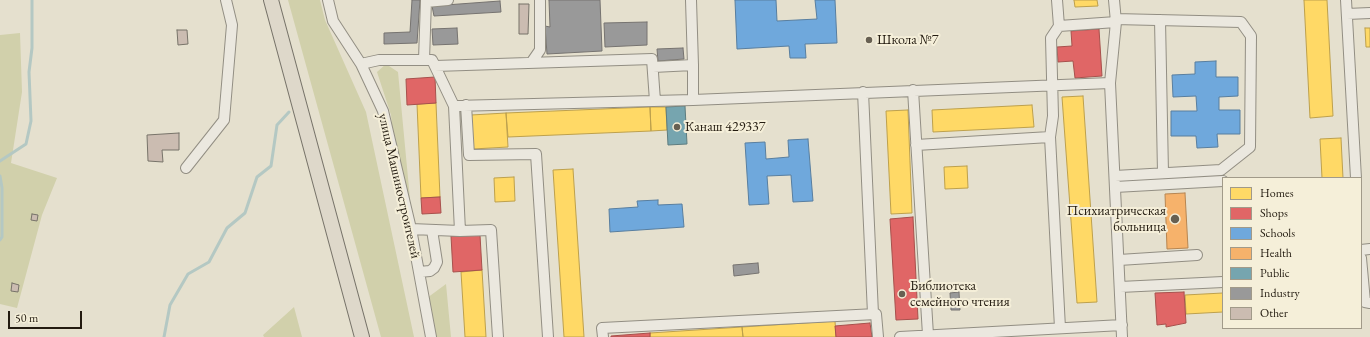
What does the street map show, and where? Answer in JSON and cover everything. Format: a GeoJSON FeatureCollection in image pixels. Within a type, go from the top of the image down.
{"type":"FeatureCollection","features":[{"type":"Feature","properties":{"kind":"highway"},"geometry":{"type":"LineString","coordinates":[[271,0],[362,337]]}},
{"type":"Feature","properties":{"kind":"street"},"geometry":{"type":"LineString","coordinates":[[186,168],[224,120],[232,25],[226,0]]}},
{"type":"Feature","properties":{"kind":"street","name":"улица Машиностроителей"},"geometry":{"type":"LineString","coordinates":[[328,0],[333,21],[361,64],[383,111],[410,229],[431,337]]}},
{"type":"Feature","properties":{"kind":"street"},"geometry":{"type":"LineString","coordinates":[[424,60],[426,1],[448,0]]}},
{"type":"Feature","properties":{"kind":"street"},"geometry":{"type":"LineString","coordinates":[[691,0],[694,65],[693,100]]}},
{"type":"Feature","properties":{"kind":"street"},"geometry":{"type":"LineString","coordinates":[[1058,0],[1059,26],[1051,38],[1051,85],[1053,116],[1050,136],[1060,328]]}},
{"type":"Feature","properties":{"kind":"street"},"geometry":{"type":"LineString","coordinates":[[1114,0],[1116,20],[1110,83],[1122,337]]}},
{"type":"Feature","properties":{"kind":"street"},"geometry":{"type":"LineString","coordinates":[[1346,0],[1356,177]]}},
{"type":"Feature","properties":{"kind":"street"},"geometry":{"type":"LineString","coordinates":[[531,63],[540,50],[540,1]]}},
{"type":"Feature","properties":{"kind":"street"},"geometry":{"type":"LineString","coordinates":[[1347,14],[1370,13]]}},
{"type":"Feature","properties":{"kind":"street"},"geometry":{"type":"LineString","coordinates":[[1059,26],[1116,20],[1241,22],[1251,36],[1250,147],[1221,170],[1115,176]]}},
{"type":"Feature","properties":{"kind":"street"},"geometry":{"type":"LineString","coordinates":[[1160,20],[1163,173]]}},
{"type":"Feature","properties":{"kind":"street"},"geometry":{"type":"LineString","coordinates":[[435,66],[652,59],[655,101]]}},
{"type":"Feature","properties":{"kind":"street"},"geometry":{"type":"LineString","coordinates":[[361,64],[380,60],[432,60],[454,106],[460,231]]}},
{"type":"Feature","properties":{"kind":"street"},"geometry":{"type":"LineString","coordinates":[[652,67],[694,65]]}},
{"type":"Feature","properties":{"kind":"street"},"geometry":{"type":"LineString","coordinates":[[454,106],[693,100],[1110,83]]}},
{"type":"Feature","properties":{"kind":"street"},"geometry":{"type":"LineString","coordinates":[[913,90],[928,335]]}},
{"type":"Feature","properties":{"kind":"street"},"geometry":{"type":"LineString","coordinates":[[863,92],[873,314],[876,314],[878,337]]}},
{"type":"Feature","properties":{"kind":"street"},"geometry":{"type":"LineString","coordinates":[[466,105],[469,155],[536,154],[548,337]]}},
{"type":"Feature","properties":{"kind":"street"},"geometry":{"type":"LineString","coordinates":[[916,145],[1050,136]]}},
{"type":"Feature","properties":{"kind":"street"},"geometry":{"type":"LineString","coordinates":[[1115,187],[1222,181]]}},
{"type":"Feature","properties":{"kind":"street"},"geometry":{"type":"LineString","coordinates":[[410,229],[460,231],[491,230],[498,337]]}},
{"type":"Feature","properties":{"kind":"street"},"geometry":{"type":"LineString","coordinates":[[419,272],[430,271],[434,268],[437,262],[432,230]]}},
{"type":"Feature","properties":{"kind":"street"},"geometry":{"type":"LineString","coordinates":[[1119,260],[1197,256]]}},
{"type":"Feature","properties":{"kind":"street"},"geometry":{"type":"LineString","coordinates":[[1362,269],[1365,302],[1370,303]]}},
{"type":"Feature","properties":{"kind":"street"},"geometry":{"type":"LineString","coordinates":[[1120,287],[1222,282]]}},
{"type":"Feature","properties":{"kind":"street"},"geometry":{"type":"LineString","coordinates":[[603,337],[602,328],[873,314]]}},
{"type":"Feature","properties":{"kind":"street"},"geometry":{"type":"LineString","coordinates":[[900,337],[1122,325]]}},
{"type":"Feature","properties":{"kind":"green space"},"geometry":{"type":"Polygon","coordinates":[[[288,0],[320,0],[325,20],[366,112],[414,337],[381,337],[288,0]]]}},
{"type":"Feature","properties":{"kind":"green space"},"geometry":{"type":"Polygon","coordinates":[[[20,33],[22,92],[11,163],[57,178],[42,215],[17,308],[0,304],[0,35],[20,33]]]}},
{"type":"Feature","properties":{"kind":"green space"},"geometry":{"type":"Polygon","coordinates":[[[386,64],[398,72],[410,199],[406,197],[394,144],[391,115],[377,72],[386,64]]]}},
{"type":"Feature","properties":{"kind":"green space"},"geometry":{"type":"Polygon","coordinates":[[[446,284],[451,337],[436,337],[427,298],[446,284]]]}},
{"type":"Feature","properties":{"kind":"green space"},"geometry":{"type":"Polygon","coordinates":[[[294,307],[302,337],[264,337],[263,335],[294,307]]]}},
{"type":"Feature","properties":{"kind":"building: Homes"},"geometry":{"type":"Polygon","coordinates":[[[1074,0],[1097,0],[1098,6],[1075,7],[1074,0]]]}},
{"type":"Feature","properties":{"kind":"building: Homes"},"geometry":{"type":"Polygon","coordinates":[[[1304,0],[1327,0],[1333,116],[1310,118],[1304,0]]]}},
{"type":"Feature","properties":{"kind":"building: Homes"},"geometry":{"type":"Polygon","coordinates":[[[1365,28],[1370,28],[1370,47],[1366,47],[1365,28]]]}},
{"type":"Feature","properties":{"kind":"building: Homes"},"geometry":{"type":"Polygon","coordinates":[[[1083,96],[1097,302],[1077,303],[1062,97],[1083,96]]]}},
{"type":"Feature","properties":{"kind":"building: Homes"},"geometry":{"type":"Polygon","coordinates":[[[436,103],[440,197],[421,198],[417,104],[436,103]]]}},
{"type":"Feature","properties":{"kind":"building: Homes"},"geometry":{"type":"Polygon","coordinates":[[[1032,105],[1034,127],[933,132],[932,110],[1032,105]]]}},
{"type":"Feature","properties":{"kind":"building: Homes"},"geometry":{"type":"Polygon","coordinates":[[[650,107],[651,131],[508,137],[506,113],[650,107]]]}},
{"type":"Feature","properties":{"kind":"building: Homes"},"geometry":{"type":"Polygon","coordinates":[[[650,107],[666,107],[667,130],[651,131],[650,107]]]}},
{"type":"Feature","properties":{"kind":"building: Homes"},"geometry":{"type":"Polygon","coordinates":[[[908,110],[912,213],[891,214],[886,111],[908,110]]]}},
{"type":"Feature","properties":{"kind":"building: Homes"},"geometry":{"type":"Polygon","coordinates":[[[506,113],[508,147],[473,149],[471,115],[506,113]]]}},
{"type":"Feature","properties":{"kind":"building: Homes"},"geometry":{"type":"Polygon","coordinates":[[[1341,138],[1343,177],[1322,177],[1320,139],[1341,138]]]}},
{"type":"Feature","properties":{"kind":"building: Homes"},"geometry":{"type":"Polygon","coordinates":[[[967,166],[968,188],[945,189],[944,167],[967,166]]]}},
{"type":"Feature","properties":{"kind":"building: Homes"},"geometry":{"type":"Polygon","coordinates":[[[573,169],[584,337],[564,337],[553,170],[573,169]]]}},
{"type":"Feature","properties":{"kind":"building: Homes"},"geometry":{"type":"Polygon","coordinates":[[[514,177],[515,201],[495,202],[494,178],[514,177]]]}},
{"type":"Feature","properties":{"kind":"building: Homes"},"geometry":{"type":"Polygon","coordinates":[[[482,270],[486,337],[465,337],[461,272],[482,270]]]}},
{"type":"Feature","properties":{"kind":"building: Homes"},"geometry":{"type":"Polygon","coordinates":[[[1222,293],[1222,312],[1186,314],[1185,295],[1222,293]]]}},
{"type":"Feature","properties":{"kind":"building: Homes"},"geometry":{"type":"Polygon","coordinates":[[[835,321],[836,337],[743,337],[742,327],[835,321]]]}},
{"type":"Feature","properties":{"kind":"building: Homes"},"geometry":{"type":"Polygon","coordinates":[[[742,327],[743,337],[650,337],[650,333],[742,327]]]}},
{"type":"Feature","properties":{"kind":"building: Shops"},"geometry":{"type":"Polygon","coordinates":[[[1099,29],[1102,76],[1075,78],[1073,61],[1058,62],[1057,47],[1072,46],[1071,31],[1099,29]]]}},
{"type":"Feature","properties":{"kind":"building: Shops"},"geometry":{"type":"Polygon","coordinates":[[[435,77],[436,103],[407,105],[406,79],[435,77]]]}},
{"type":"Feature","properties":{"kind":"building: Shops"},"geometry":{"type":"Polygon","coordinates":[[[440,197],[441,213],[422,214],[421,198],[440,197]]]}},
{"type":"Feature","properties":{"kind":"building: Shops"},"geometry":{"type":"Polygon","coordinates":[[[913,217],[918,319],[896,320],[890,219],[913,217]]]}},
{"type":"Feature","properties":{"kind":"building: Shops"},"geometry":{"type":"Polygon","coordinates":[[[480,235],[482,270],[453,272],[451,236],[480,235]]]}},
{"type":"Feature","properties":{"kind":"building: Shops"},"geometry":{"type":"Polygon","coordinates":[[[1184,292],[1186,323],[1166,327],[1166,324],[1157,325],[1155,293],[1184,292]]]}},
{"type":"Feature","properties":{"kind":"building: Shops"},"geometry":{"type":"Polygon","coordinates":[[[870,323],[872,337],[836,337],[835,326],[870,323]]]}},
{"type":"Feature","properties":{"kind":"building: Shops"},"geometry":{"type":"Polygon","coordinates":[[[650,333],[650,337],[611,337],[611,336],[650,333]]]}},
{"type":"Feature","properties":{"kind":"building: Schools"},"geometry":{"type":"Polygon","coordinates":[[[735,0],[776,0],[777,21],[817,19],[815,0],[835,0],[837,43],[805,44],[806,58],[790,58],[789,46],[737,49],[735,0]]]}},
{"type":"Feature","properties":{"kind":"building: Schools"},"geometry":{"type":"Polygon","coordinates":[[[1216,61],[1216,77],[1238,77],[1238,96],[1219,97],[1219,110],[1240,110],[1240,134],[1217,134],[1218,147],[1197,148],[1196,136],[1171,136],[1171,111],[1197,111],[1196,96],[1173,97],[1172,75],[1195,74],[1195,62],[1216,61]]]}},
{"type":"Feature","properties":{"kind":"building: Schools"},"geometry":{"type":"Polygon","coordinates":[[[808,139],[813,201],[793,202],[791,175],[767,176],[769,204],[749,205],[745,143],[765,142],[766,159],[789,157],[788,140],[808,139]]]}},
{"type":"Feature","properties":{"kind":"building: Schools"},"geometry":{"type":"Polygon","coordinates":[[[658,200],[658,205],[682,204],[684,227],[610,232],[609,209],[638,207],[637,201],[658,200]]]}},
{"type":"Feature","properties":{"kind":"building: Health"},"geometry":{"type":"Polygon","coordinates":[[[1185,193],[1188,248],[1167,249],[1165,194],[1185,193]]]}},
{"type":"Feature","properties":{"kind":"building: Public"},"geometry":{"type":"Polygon","coordinates":[[[685,106],[687,144],[668,145],[666,107],[685,106]]]}},
{"type":"Feature","properties":{"kind":"building: Industry"},"geometry":{"type":"Polygon","coordinates":[[[412,0],[420,0],[417,43],[384,44],[384,33],[410,32],[412,0]]]}},
{"type":"Feature","properties":{"kind":"building: Industry"},"geometry":{"type":"Polygon","coordinates":[[[549,0],[600,0],[602,51],[547,54],[545,26],[550,27],[549,0]]]}},
{"type":"Feature","properties":{"kind":"building: Industry"},"geometry":{"type":"Polygon","coordinates":[[[500,1],[501,12],[434,16],[432,6],[500,1]]]}},
{"type":"Feature","properties":{"kind":"building: Industry"},"geometry":{"type":"Polygon","coordinates":[[[647,22],[647,45],[605,47],[604,23],[647,22]]]}},
{"type":"Feature","properties":{"kind":"building: Industry"},"geometry":{"type":"Polygon","coordinates":[[[457,28],[458,44],[433,45],[432,29],[457,28]]]}},
{"type":"Feature","properties":{"kind":"building: Industry"},"geometry":{"type":"Polygon","coordinates":[[[683,48],[684,59],[658,61],[657,49],[683,48]]]}},
{"type":"Feature","properties":{"kind":"building: Industry"},"geometry":{"type":"Polygon","coordinates":[[[758,263],[759,273],[734,276],[733,265],[758,263]]]}},
{"type":"Feature","properties":{"kind":"building: Industry"},"geometry":{"type":"Polygon","coordinates":[[[959,292],[960,310],[951,310],[950,293],[959,292]]]}},
{"type":"Feature","properties":{"kind":"building: Other"},"geometry":{"type":"Polygon","coordinates":[[[519,4],[529,4],[528,34],[519,34],[519,4]]]}},
{"type":"Feature","properties":{"kind":"building: Other"},"geometry":{"type":"Polygon","coordinates":[[[177,30],[187,30],[188,44],[178,45],[177,30]]]}},
{"type":"Feature","properties":{"kind":"building: Other"},"geometry":{"type":"Polygon","coordinates":[[[179,133],[179,150],[162,150],[163,162],[148,161],[147,135],[179,133]]]}},
{"type":"Feature","properties":{"kind":"building: Other"},"geometry":{"type":"Polygon","coordinates":[[[32,214],[38,215],[37,221],[31,220],[32,214]]]}},
{"type":"Feature","properties":{"kind":"building: Other"},"geometry":{"type":"Polygon","coordinates":[[[12,283],[19,285],[18,292],[11,291],[12,283]]]}},
{"type":"Feature","properties":{"kind":"waterway"},"geometry":{"type":"LineString","coordinates":[[0,161],[26,144],[31,121],[29,72],[32,48],[32,0]]}},
{"type":"Feature","properties":{"kind":"waterway"},"geometry":{"type":"LineString","coordinates":[[164,337],[170,305],[188,274],[209,262],[227,228],[245,213],[257,177],[271,166],[277,125],[289,112]]}},
{"type":"Feature","properties":{"kind":"waterway"},"geometry":{"type":"LineString","coordinates":[[0,176],[2,188],[2,237],[0,240]]}},
{"type":"Feature","properties":{"kind":"place","name":"Школа №7"},"geometry":{"type":"Point","coordinates":[869,40]}},
{"type":"Feature","properties":{"kind":"place","name":"Канаш 429337"},"geometry":{"type":"Point","coordinates":[677,127]}},
{"type":"Feature","properties":{"kind":"place","name":"Психиатрическая больница"},"geometry":{"type":"Point","coordinates":[1175,219]}},
{"type":"Feature","properties":{"kind":"place","name":"Библиотека семейного чтения"},"geometry":{"type":"Point","coordinates":[902,294]}}]}
